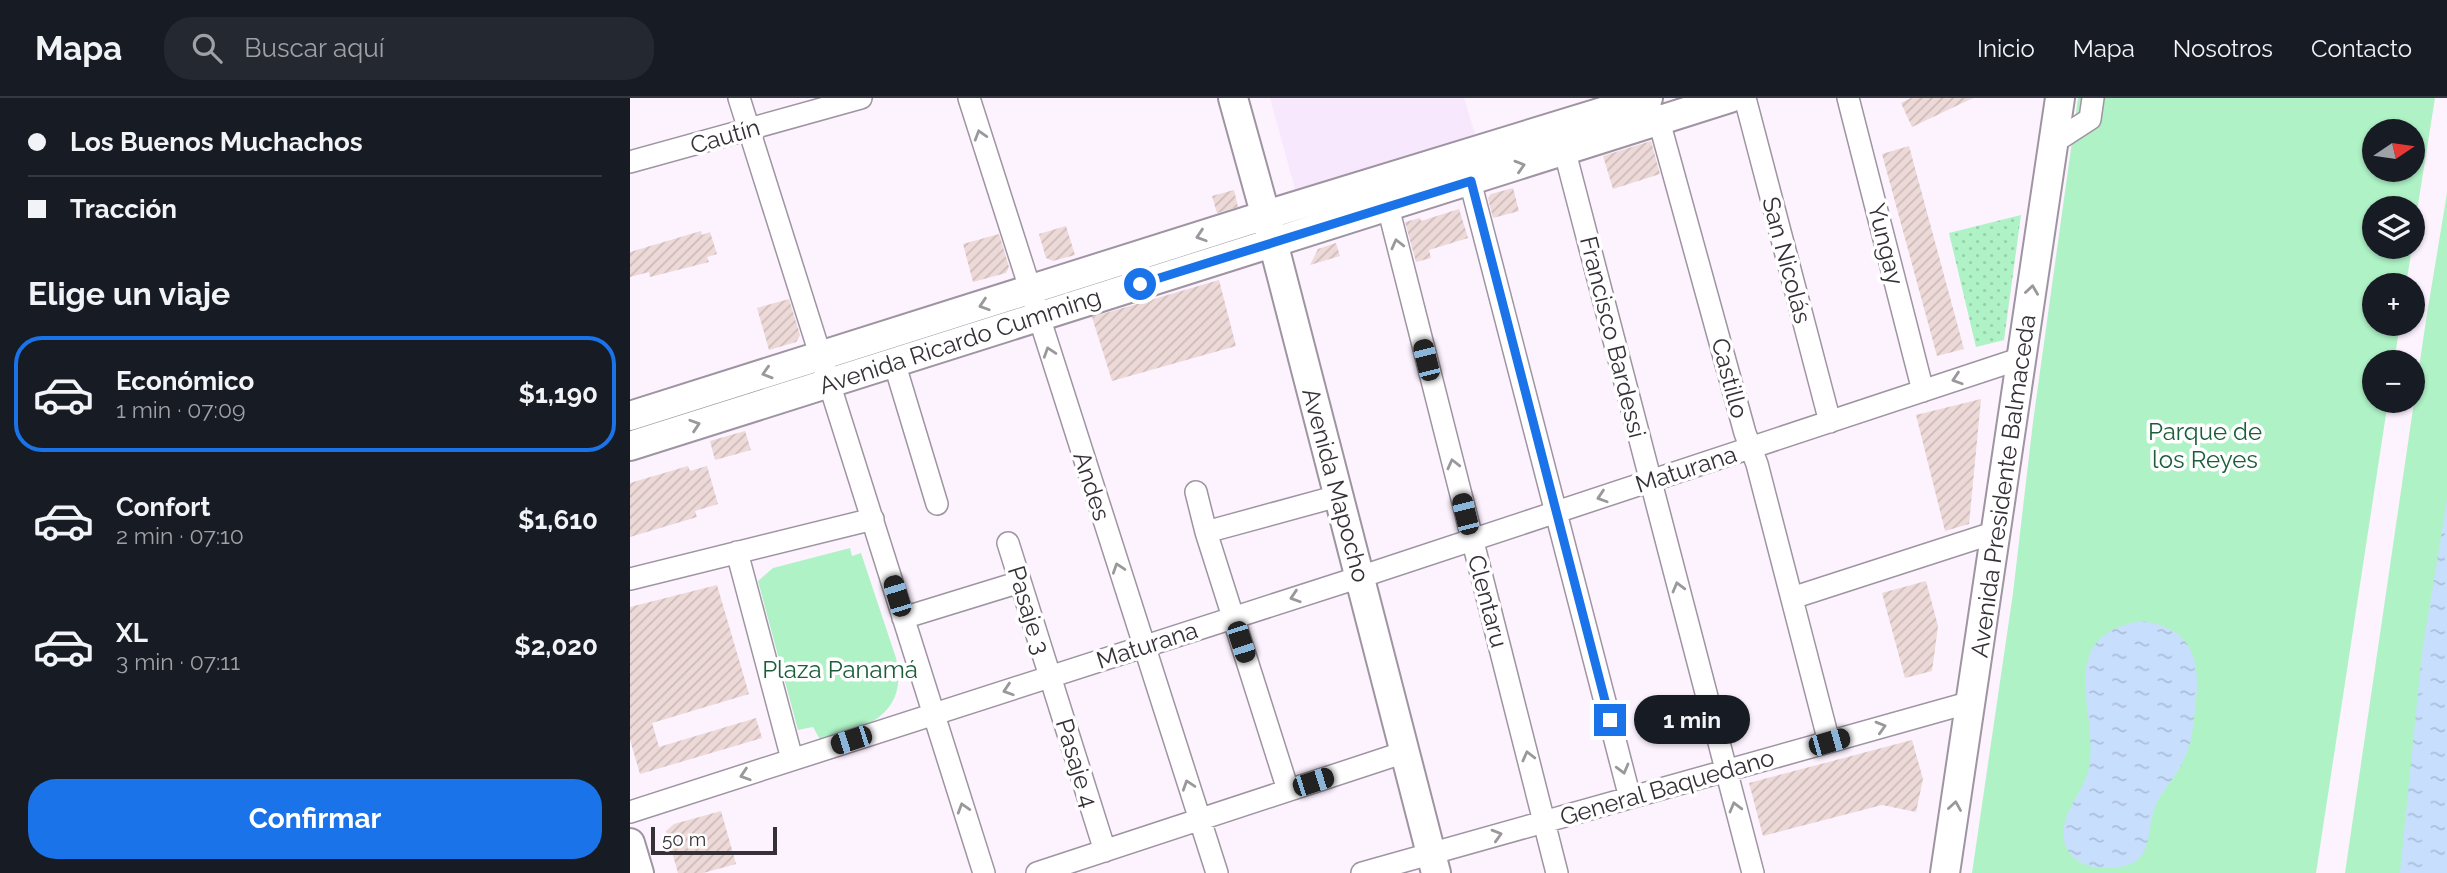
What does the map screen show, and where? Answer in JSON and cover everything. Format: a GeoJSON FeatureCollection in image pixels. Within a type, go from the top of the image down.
{"type":"FeatureCollection","features":[{"type":"Feature","properties":{"kind":"main road","name":"Avenida Mapocho"},"geometry":{"type":"LineString","coordinates":[[1233,98],[1266,215],[1434,863]]}},
{"type":"Feature","properties":{"kind":"main road","name":"Avenida Ricardo Cumming"},"geometry":{"type":"LineString","coordinates":[[630,416],[826,369],[1033,304],[1273,242],[1388,207],[1471,181],[1562,139],[1649,104],[1730,98]]}},
{"type":"Feature","properties":{"kind":"main road","name":"Avenida Presidente Balmaceda"},"geometry":{"type":"LineString","coordinates":[[1945,873],[2060,98]]}},
{"type":"Feature","properties":{"kind":"main road","name":"Avenida Ricardo Cumming"},"geometry":{"type":"LineString","coordinates":[[630,446],[826,369],[894,362],[1033,304],[1266,215],[1562,139]]}},
{"type":"Feature","properties":{"kind":"main road"},"geometry":{"type":"LineString","coordinates":[[630,843],[639,873]]}},
{"type":"Feature","properties":{"kind":"street"},"geometry":{"type":"LineString","coordinates":[[739,98],[984,873]]}},
{"type":"Feature","properties":{"kind":"street","name":"Cautín"},"geometry":{"type":"LineString","coordinates":[[630,162],[861,98]]}},
{"type":"Feature","properties":{"kind":"street","name":"Andes"},"geometry":{"type":"LineString","coordinates":[[969,98],[1033,304],[1091,452],[1143,646],[1217,873]]}},
{"type":"Feature","properties":{"kind":"street","name":"San Nicolás"},"geometry":{"type":"LineString","coordinates":[[1745,98],[1830,422]]}},
{"type":"Feature","properties":{"kind":"street","name":"Yungay"},"geometry":{"type":"LineString","coordinates":[[1848,98],[1923,391]]}},
{"type":"Feature","properties":{"kind":"street"},"geometry":{"type":"LineString","coordinates":[[2053,143],[2090,119],[2093,98]]}},
{"type":"Feature","properties":{"kind":"street","name":"Castillo"},"geometry":{"type":"LineString","coordinates":[[1649,104],[1750,448],[1757,464],[1829,742]]}},
{"type":"Feature","properties":{"kind":"street","name":"Francisco Bardessi"},"geometry":{"type":"LineString","coordinates":[[1562,139],[1753,873]]}},
{"type":"Feature","properties":{"kind":"street"},"geometry":{"type":"LineString","coordinates":[[1471,181],[1630,798]]}},
{"type":"Feature","properties":{"kind":"street","name":"Clentaru"},"geometry":{"type":"LineString","coordinates":[[1388,207],[1557,873]]}},
{"type":"Feature","properties":{"kind":"street","name":"Maturana"},"geometry":{"type":"LineString","coordinates":[[630,811],[1472,540],[2022,358]]}},
{"type":"Feature","properties":{"kind":"street"},"geometry":{"type":"LineString","coordinates":[[894,362],[937,504]]}},
{"type":"Feature","properties":{"kind":"street"},"geometry":{"type":"LineString","coordinates":[[1196,492],[1206,532],[1288,790]]}},
{"type":"Feature","properties":{"kind":"street"},"geometry":{"type":"LineString","coordinates":[[1206,532],[1338,496]]}},
{"type":"Feature","properties":{"kind":"street"},"geometry":{"type":"LineString","coordinates":[[630,579],[873,519]]}},
{"type":"Feature","properties":{"kind":"street"},"geometry":{"type":"LineString","coordinates":[[1792,598],[1996,532]]}},
{"type":"Feature","properties":{"kind":"street","name":"Pasaje 3"},"geometry":{"type":"LineString","coordinates":[[1008,543],[1050,676]]}},
{"type":"Feature","properties":{"kind":"street"},"geometry":{"type":"LineString","coordinates":[[737,552],[792,759]]}},
{"type":"Feature","properties":{"kind":"street"},"geometry":{"type":"LineString","coordinates":[[904,618],[1020,582]]}},
{"type":"Feature","properties":{"kind":"street","name":"Pasaje 4"},"geometry":{"type":"LineString","coordinates":[[1050,676],[1105,851]]}},
{"type":"Feature","properties":{"kind":"street","name":"General Baquedano"},"geometry":{"type":"LineString","coordinates":[[1362,873],[1434,863],[1544,822],[1971,702]]}},
{"type":"Feature","properties":{"kind":"street"},"geometry":{"type":"LineString","coordinates":[[1037,873],[1405,752]]}},
{"type":"Feature","properties":{"kind":"shaded area"},"geometry":{"type":"Polygon","coordinates":[[[1270,98],[1464,98],[1477,140],[1295,189],[1270,98]]]}},
{"type":"Feature","properties":{"kind":"green space","name":"Parque de los Reyes"},"geometry":{"type":"Polygon","coordinates":[[[2078,98],[2435,98],[2426,154],[2426,119],[2362,119],[2362,182],[2422,182],[2419,196],[2362,196],[2362,259],[2410,259],[2408,273],[2362,273],[2362,336],[2398,336],[2396,350],[2362,350],[2362,413],[2386,413],[2316,873],[1972,873],[2013,593],[2033,422],[2078,98]]]}},
{"type":"Feature","properties":{"kind":"green space"},"geometry":{"type":"Polygon","coordinates":[[[2447,193],[2447,873],[2345,873],[2412,413],[2425,413],[2425,350],[2422,350],[2447,193]]]}},
{"type":"Feature","properties":{"kind":"green space"},"geometry":{"type":"Polygon","coordinates":[[[2021,215],[2004,340],[1976,347],[1949,233],[2021,215]]]}},
{"type":"Feature","properties":{"kind":"green space","name":"Plaza Panamá"},"geometry":{"type":"Polygon","coordinates":[[[850,548],[852,556],[861,553],[896,658],[896,693],[890,706],[880,716],[854,731],[822,743],[813,727],[798,730],[758,581],[773,568],[850,548]]]}},
{"type":"Feature","properties":{"kind":"water"},"geometry":{"type":"Polygon","coordinates":[[[2447,500],[2447,873],[2400,873],[2422,652],[2447,500]]]}},
{"type":"Feature","properties":{"kind":"water"},"geometry":{"type":"Polygon","coordinates":[[[2141,621],[2173,631],[2191,650],[2197,677],[2192,734],[2182,763],[2154,809],[2148,841],[2142,855],[2128,865],[2094,867],[2075,858],[2068,851],[2064,840],[2066,820],[2090,761],[2086,696],[2089,657],[2098,641],[2114,629],[2141,621]]]}},
{"type":"Feature","properties":{"kind":"building"},"geometry":{"type":"Polygon","coordinates":[[[1911,98],[1973,98],[1912,127],[1901,103],[1911,98]]]}},
{"type":"Feature","properties":{"kind":"building"},"geometry":{"type":"Polygon","coordinates":[[[1651,141],[1660,174],[1613,189],[1603,156],[1651,141]]]}},
{"type":"Feature","properties":{"kind":"building"},"geometry":{"type":"Polygon","coordinates":[[[1909,146],[1964,349],[1937,356],[1882,154],[1909,146]]]}},
{"type":"Feature","properties":{"kind":"building"},"geometry":{"type":"Polygon","coordinates":[[[1513,188],[1519,211],[1493,218],[1488,198],[1491,194],[1513,188]]]}},
{"type":"Feature","properties":{"kind":"building"},"geometry":{"type":"Polygon","coordinates":[[[1234,190],[1238,207],[1217,213],[1212,196],[1234,190]]]}},
{"type":"Feature","properties":{"kind":"building"},"geometry":{"type":"Polygon","coordinates":[[[1459,209],[1468,238],[1429,250],[1431,258],[1416,262],[1405,222],[1420,218],[1421,221],[1459,209]]]}},
{"type":"Feature","properties":{"kind":"building"},"geometry":{"type":"Polygon","coordinates":[[[1066,226],[1075,255],[1053,261],[1046,258],[1039,234],[1066,226]]]}},
{"type":"Feature","properties":{"kind":"building"},"geometry":{"type":"Polygon","coordinates":[[[701,231],[702,235],[710,232],[717,254],[707,257],[709,262],[650,277],[649,272],[630,277],[630,252],[701,231]]]}},
{"type":"Feature","properties":{"kind":"building"},"geometry":{"type":"Polygon","coordinates":[[[999,234],[1009,267],[1006,273],[973,282],[963,244],[999,234]]]}},
{"type":"Feature","properties":{"kind":"building"},"geometry":{"type":"Polygon","coordinates":[[[1336,243],[1340,256],[1310,265],[1318,249],[1336,243]]]}},
{"type":"Feature","properties":{"kind":"building"},"geometry":{"type":"Polygon","coordinates":[[[1219,280],[1236,346],[1112,381],[1092,317],[1219,280]]]}},
{"type":"Feature","properties":{"kind":"building"},"geometry":{"type":"Polygon","coordinates":[[[789,299],[800,335],[796,342],[769,350],[757,308],[789,299]]]}},
{"type":"Feature","properties":{"kind":"building"},"geometry":{"type":"Polygon","coordinates":[[[1981,399],[1969,524],[1945,531],[1916,415],[1981,399]]]}},
{"type":"Feature","properties":{"kind":"building"},"geometry":{"type":"Polygon","coordinates":[[[745,431],[751,450],[715,460],[710,441],[745,431]]]}},
{"type":"Feature","properties":{"kind":"building"},"geometry":{"type":"Polygon","coordinates":[[[688,466],[690,471],[707,466],[718,504],[695,511],[697,517],[630,537],[630,483],[688,466]]]}},
{"type":"Feature","properties":{"kind":"building"},"geometry":{"type":"Polygon","coordinates":[[[1926,581],[1938,626],[1932,671],[1905,678],[1882,593],[1926,581]]]}},
{"type":"Feature","properties":{"kind":"building"},"geometry":{"type":"Polygon","coordinates":[[[717,585],[749,694],[652,723],[659,747],[756,718],[762,738],[640,774],[630,740],[630,607],[717,585]]]}},
{"type":"Feature","properties":{"kind":"building"},"geometry":{"type":"Polygon","coordinates":[[[1912,740],[1923,779],[1916,812],[1882,805],[1763,836],[1749,783],[1912,740]]]}},
{"type":"Feature","properties":{"kind":"building"},"geometry":{"type":"Polygon","coordinates":[[[721,811],[736,864],[703,873],[678,873],[666,831],[674,824],[721,811]]]}},
{"type":"Feature","properties":{"kind":"route"},"geometry":{"type":"LineString","coordinates":[[1140,284],[1471,181],[1610,720]]}}]}
